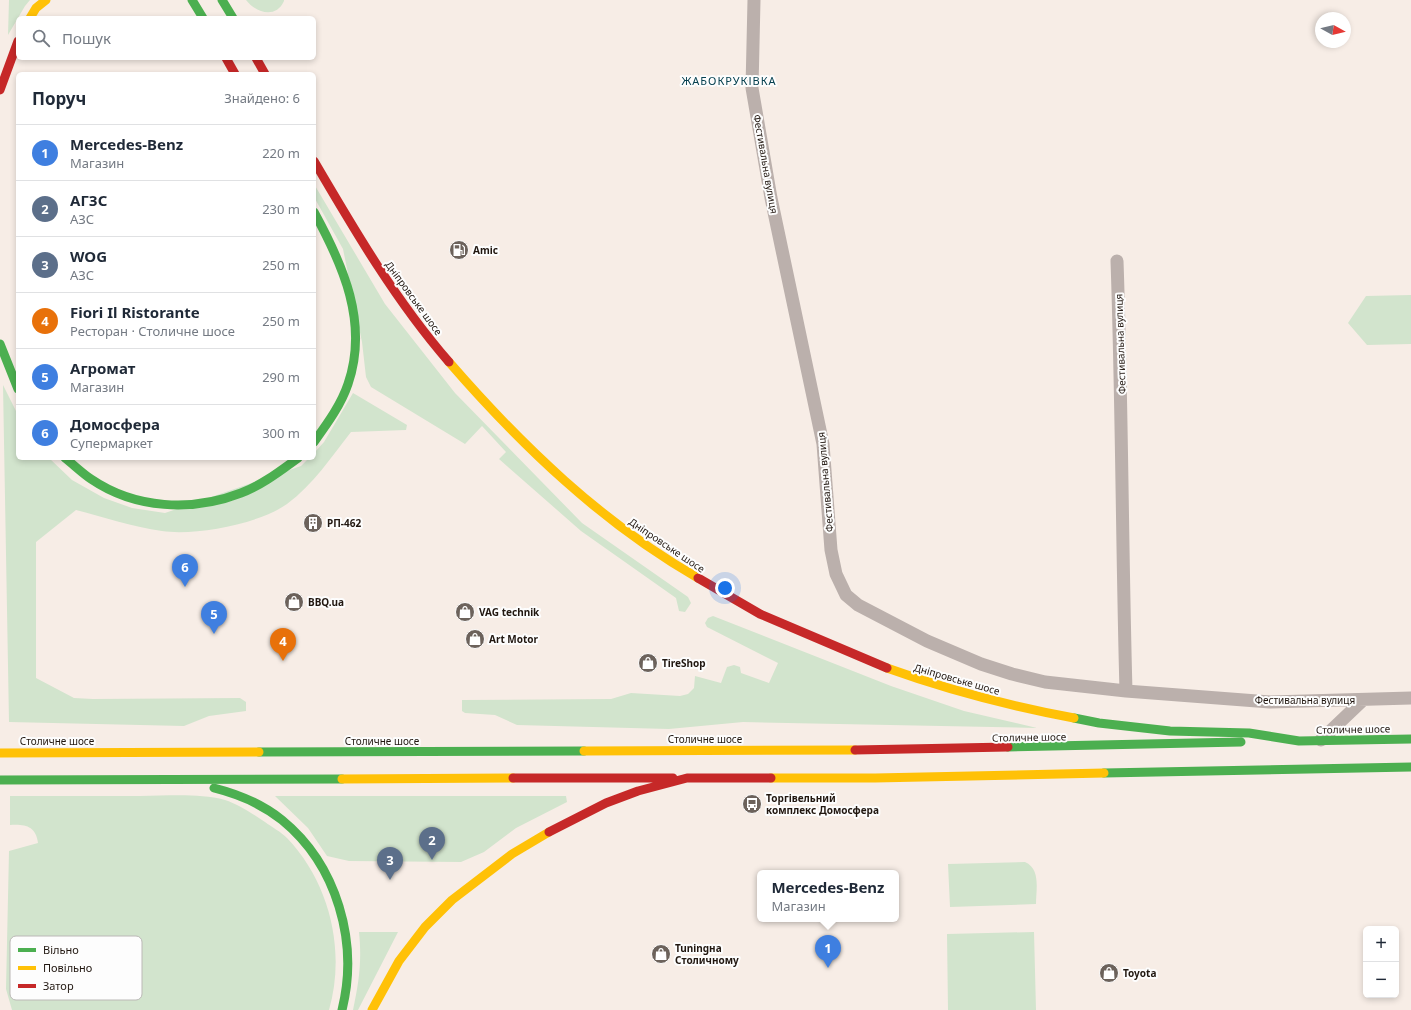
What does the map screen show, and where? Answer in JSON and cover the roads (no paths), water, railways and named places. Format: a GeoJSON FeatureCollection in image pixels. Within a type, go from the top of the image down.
{"type":"FeatureCollection","features":[{"type":"Feature","properties":{"kind":"main road"},"geometry":{"type":"LineString","coordinates":[[31,16],[36,8],[46,0]]}},
{"type":"Feature","properties":{"kind":"main road"},"geometry":{"type":"LineString","coordinates":[[192,0],[202,16]]}},
{"type":"Feature","properties":{"kind":"main road"},"geometry":{"type":"LineString","coordinates":[[223,2],[232,16]]}},
{"type":"Feature","properties":{"kind":"main road"},"geometry":{"type":"LineString","coordinates":[[0,90],[16,46]]}},
{"type":"Feature","properties":{"kind":"main road"},"geometry":{"type":"LineString","coordinates":[[227,60],[234,72]]}},
{"type":"Feature","properties":{"kind":"main road"},"geometry":{"type":"LineString","coordinates":[[257,60],[264,72]]}},
{"type":"Feature","properties":{"kind":"main road","name":"Дніпровське шосе"},"geometry":{"type":"LineString","coordinates":[[316,164],[360,240],[421,330],[476,393],[569,485],[600,511],[666,560],[710,586],[760,614],[872,663],[940,687],[1017,708],[1099,723],[1170,731],[1250,733],[1299,741]]}},
{"type":"Feature","properties":{"kind":"main road"},"geometry":{"type":"LineString","coordinates":[[316,216],[339,258],[347,278],[355,311],[356,327],[352,370],[345,394],[335,414],[316,439]]}},
{"type":"Feature","properties":{"kind":"main road"},"geometry":{"type":"LineString","coordinates":[[0,344],[16,384]]}},
{"type":"Feature","properties":{"kind":"main road"},"geometry":{"type":"LineString","coordinates":[[67,460],[78,471],[107,490],[132,500],[168,506],[193,505],[230,497],[261,484],[295,460]]}},
{"type":"Feature","properties":{"kind":"main road","name":"Столичне шосе"},"geometry":{"type":"LineString","coordinates":[[0,753],[964,749],[1411,739]]}},
{"type":"Feature","properties":{"kind":"main road"},"geometry":{"type":"LineString","coordinates":[[0,780],[186,781],[875,778],[1411,767]]}},
{"type":"Feature","properties":{"kind":"main road"},"geometry":{"type":"LineString","coordinates":[[372,1010],[399,961],[425,927],[452,900],[512,854],[540,836],[606,803],[638,791],[687,778]]}},
{"type":"Feature","properties":{"kind":"main road"},"geometry":{"type":"LineString","coordinates":[[186,781],[238,794],[264,808],[283,820],[311,852],[330,882],[346,925],[348,959],[342,1010]]}},
{"type":"Feature","properties":{"kind":"street","name":"Фестивальна вулиця"},"geometry":{"type":"LineString","coordinates":[[754,0],[752,88],[771,198],[824,444],[831,550],[839,584],[846,595],[858,605],[927,641],[981,664],[1045,682],[1126,691],[1270,702],[1411,698]]}},
{"type":"Feature","properties":{"kind":"street","name":"Фестивальна вулиця"},"geometry":{"type":"LineString","coordinates":[[1117,261],[1123,466],[1123,584],[1126,691]]}},
{"type":"Feature","properties":{"kind":"street"},"geometry":{"type":"LineString","coordinates":[[1321,740],[1363,700]]}},
{"type":"Feature","properties":{"kind":"place","name":"Amic"},"geometry":{"type":"Point","coordinates":[459,250]}},
{"type":"Feature","properties":{"kind":"place","name":"РП-462"},"geometry":{"type":"Point","coordinates":[313,523]}},
{"type":"Feature","properties":{"kind":"place","name":"Домосфера"},"geometry":{"type":"Point","coordinates":[185,587]}},
{"type":"Feature","properties":{"kind":"place","name":"BBQ.ua"},"geometry":{"type":"Point","coordinates":[294,602]}},
{"type":"Feature","properties":{"kind":"place","name":"VAG technik"},"geometry":{"type":"Point","coordinates":[465,612]}},
{"type":"Feature","properties":{"kind":"place","name":"Агромат"},"geometry":{"type":"Point","coordinates":[214,634]}},
{"type":"Feature","properties":{"kind":"place","name":"Art Motor"},"geometry":{"type":"Point","coordinates":[475,639]}},
{"type":"Feature","properties":{"kind":"place","name":"Fiori Il Ristorante"},"geometry":{"type":"Point","coordinates":[283,661]}},
{"type":"Feature","properties":{"kind":"place","name":"TireShop"},"geometry":{"type":"Point","coordinates":[648,663]}},
{"type":"Feature","properties":{"kind":"place","name":"Торгівельний комплекс Домосфера"},"geometry":{"type":"Point","coordinates":[752,804]}},
{"type":"Feature","properties":{"kind":"place","name":"АГЗС"},"geometry":{"type":"Point","coordinates":[432,860]}},
{"type":"Feature","properties":{"kind":"place","name":"WOG"},"geometry":{"type":"Point","coordinates":[390,880]}},
{"type":"Feature","properties":{"kind":"place","name":"Tuningна Столичному"},"geometry":{"type":"Point","coordinates":[661,954]}},
{"type":"Feature","properties":{"kind":"place","name":"Mercedes-Benz"},"geometry":{"type":"Point","coordinates":[828,968]}},
{"type":"Feature","properties":{"kind":"place","name":"Toyota"},"geometry":{"type":"Point","coordinates":[1109,973]}},
{"type":"Feature","properties":{"kind":"district","name":"ЖАБОКРУКІВКА"},"geometry":{"type":"Point","coordinates":[729,80]}}]}
